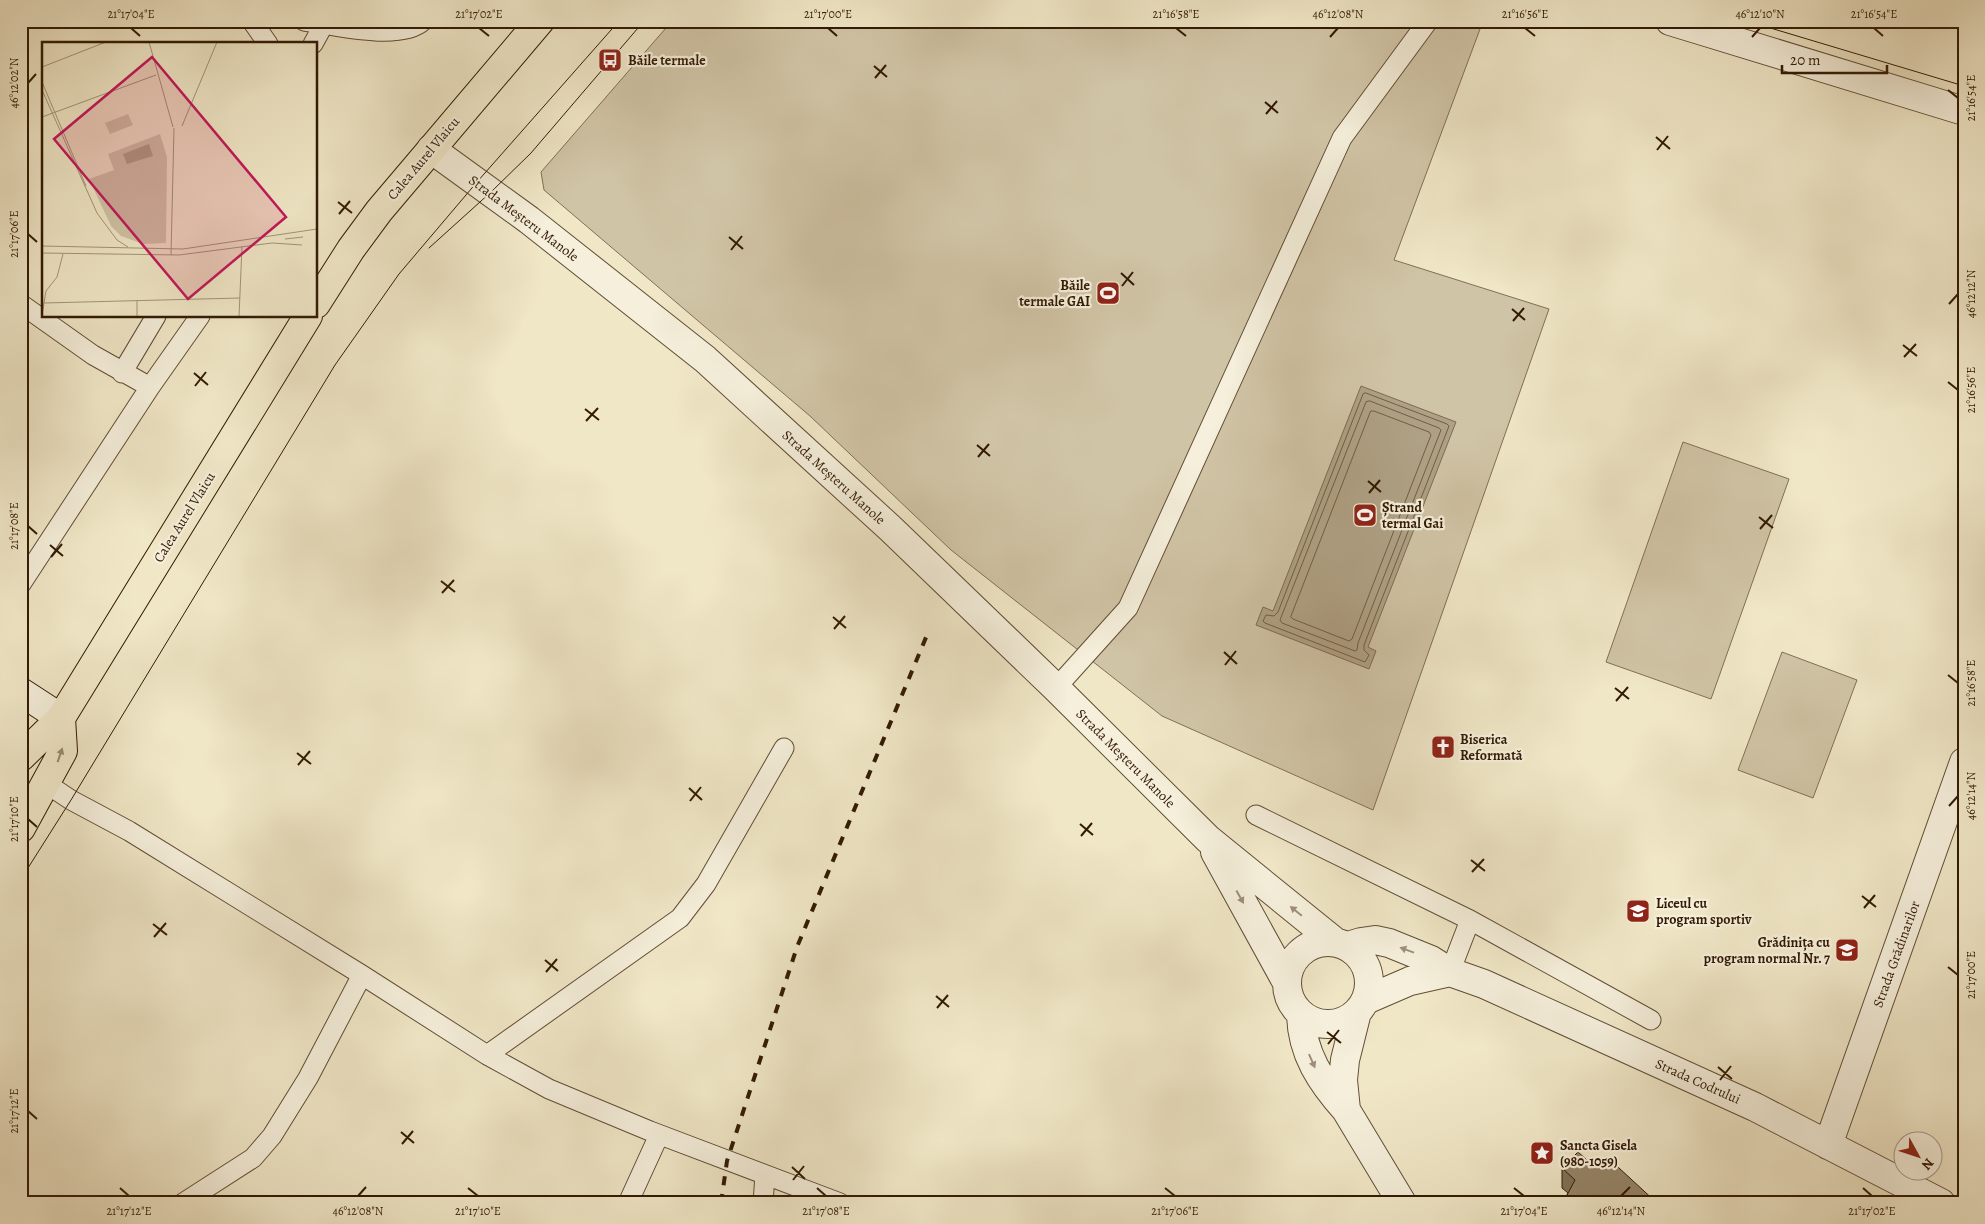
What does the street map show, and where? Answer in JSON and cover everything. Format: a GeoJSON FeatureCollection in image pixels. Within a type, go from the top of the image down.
{"type":"FeatureCollection","features":[{"type":"Feature","properties":{"kind":"main road","name":"Calea Aurel Vlaicu"},"geometry":{"type":"LineString","coordinates":[[318,301],[379,211],[531,24]]}},
{"type":"Feature","properties":{"kind":"main road","name":"Calea Aurel Vlaicu"},"geometry":{"type":"LineString","coordinates":[[21,757],[61,718],[307,318]]}},
{"type":"Feature","properties":{"kind":"main road"},"geometry":{"type":"LineString","coordinates":[[21,828],[64,751],[61,718]]}},
{"type":"Feature","properties":{"kind":"street"},"geometry":{"type":"LineString","coordinates":[[1670,21],[1964,111]]}},
{"type":"Feature","properties":{"kind":"street","name":"Strada Meșteru Manole"},"geometry":{"type":"LineString","coordinates":[[430,149],[529,220],[704,359],[890,528],[1056,688],[1208,840]]}},
{"type":"Feature","properties":{"kind":"street"},"geometry":{"type":"LineString","coordinates":[[21,692],[61,718]]}},
{"type":"Feature","properties":{"kind":"street","name":"Strada Grădinarilor"},"geometry":{"type":"LineString","coordinates":[[1828,1145],[1964,762]]}},
{"type":"Feature","properties":{"kind":"street"},"geometry":{"type":"LineString","coordinates":[[1208,840],[1341,944],[1360,956],[1367,969],[1369,985],[1345,1060],[1343,1080],[1346,1110]]}},
{"type":"Feature","properties":{"kind":"street"},"geometry":{"type":"LineString","coordinates":[[1208,840],[1286,981],[1288,996],[1301,1015],[1314,1022],[1329,1024],[1344,1021],[1361,1006],[1410,981],[1450,972]]}},
{"type":"Feature","properties":{"kind":"street","name":"Strada Codrului"},"geometry":{"type":"LineString","coordinates":[[1341,944],[1374,940],[1431,960],[1450,972],[1484,984],[1755,1107],[1941,1203]]}},
{"type":"Feature","properties":{"kind":"street"},"geometry":{"type":"LineString","coordinates":[[1286,981],[1290,966],[1304,948],[1318,942],[1341,944]]}},
{"type":"Feature","properties":{"kind":"street"},"geometry":{"type":"LineString","coordinates":[[1301,1015],[1304,1044],[1314,1067],[1326,1088],[1346,1110],[1402,1203]]}},
{"type":"Feature","properties":{"kind":"lane"},"geometry":{"type":"LineString","coordinates":[[252,21],[267,42]]}},
{"type":"Feature","properties":{"kind":"lane"},"geometry":{"type":"LineString","coordinates":[[304,21],[397,32],[418,26],[423,21]]}},
{"type":"Feature","properties":{"kind":"lane"},"geometry":{"type":"LineString","coordinates":[[1056,688],[1128,608],[1342,138],[1428,21]]}},
{"type":"Feature","properties":{"kind":"lane"},"geometry":{"type":"LineString","coordinates":[[314,42],[324,24]]}},
{"type":"Feature","properties":{"kind":"lane"},"geometry":{"type":"LineString","coordinates":[[21,304],[122,373],[150,387]]}},
{"type":"Feature","properties":{"kind":"lane"},"geometry":{"type":"LineString","coordinates":[[122,373],[155,318]]}},
{"type":"Feature","properties":{"kind":"lane"},"geometry":{"type":"LineString","coordinates":[[21,584],[150,387],[199,318]]}},
{"type":"Feature","properties":{"kind":"lane"},"geometry":{"type":"LineString","coordinates":[[488,1055],[680,918],[706,884],[784,748]]}},
{"type":"Feature","properties":{"kind":"lane"},"geometry":{"type":"LineString","coordinates":[[47,784],[129,831],[488,1055],[549,1089],[659,1134],[840,1203]]}},
{"type":"Feature","properties":{"kind":"lane"},"geometry":{"type":"LineString","coordinates":[[1256,816],[1470,920],[1651,1020]]}},
{"type":"Feature","properties":{"kind":"lane"},"geometry":{"type":"LineString","coordinates":[[1450,972],[1470,920]]}},
{"type":"Feature","properties":{"kind":"lane"},"geometry":{"type":"LineString","coordinates":[[183,1203],[253,1158],[272,1136],[308,1078],[362,975]]}},
{"type":"Feature","properties":{"kind":"lane"},"geometry":{"type":"LineString","coordinates":[[628,1203],[659,1134]]}},
{"type":"Feature","properties":{"kind":"lane"},"geometry":{"type":"LineString","coordinates":[[763,1203],[765,1175]]}},
{"type":"Feature","properties":{"kind":"shaded area","name":"Ștrand termal Gai"},"geometry":{"type":"Polygon","coordinates":[[[672,21],[1483,21],[1394,260],[1549,309],[1373,810],[1162,716],[951,550],[810,416],[544,190],[541,172],[672,21]]]}},
{"type":"Feature","properties":{"kind":"shaded area"},"geometry":{"type":"Polygon","coordinates":[[[1683,442],[1789,479],[1711,699],[1606,662],[1683,442]]]}},
{"type":"Feature","properties":{"kind":"shaded area"},"geometry":{"type":"Polygon","coordinates":[[[1782,652],[1857,680],[1813,798],[1738,770],[1782,652]]]}},
{"type":"Feature","properties":{"kind":"water","name":"Ștrand termal Gai"},"geometry":{"type":"Polygon","coordinates":[[[1361,386],[1456,422],[1368,647],[1376,651],[1369,669],[1256,625],[1263,607],[1273,611],[1361,386]]]}},
{"type":"Feature","properties":{"kind":"building"},"geometry":{"type":"Polygon","coordinates":[[[1578,1152],[1595,1167],[1606,1156],[1657,1203],[1575,1203],[1567,1195],[1575,1180],[1562,1168],[1578,1152]]]}},
{"type":"Feature","properties":{"kind":"tram line"},"geometry":{"type":"LineString","coordinates":[[21,879],[335,365],[399,274],[477,182],[619,21]]}},
{"type":"Feature","properties":{"kind":"tram line"},"geometry":{"type":"LineString","coordinates":[[429,248],[531,153],[644,21]]}},
{"type":"Feature","properties":{"kind":"tram line"},"geometry":{"type":"LineString","coordinates":[[1747,21],[1964,86]]}},
{"type":"Feature","properties":{"kind":"railway"},"geometry":{"type":"LineString","coordinates":[[721,1203],[727,1161],[797,947],[927,635]]}},
{"type":"Feature","properties":{"kind":"place","name":"Băile termale"},"geometry":{"type":"Point","coordinates":[610,60]}},
{"type":"Feature","properties":{"kind":"place","name":"Băile termale GAI"},"geometry":{"type":"Point","coordinates":[1108,293]}},
{"type":"Feature","properties":{"kind":"place","name":"Ștrand termal Gai"},"geometry":{"type":"Point","coordinates":[1365,515]}},
{"type":"Feature","properties":{"kind":"place","name":"Biserica Reformată"},"geometry":{"type":"Point","coordinates":[1443,747]}},
{"type":"Feature","properties":{"kind":"place","name":"Liceul cu program sportiv"},"geometry":{"type":"Point","coordinates":[1638,911]}},
{"type":"Feature","properties":{"kind":"place","name":"Grădinița cu program normal Nr. 7"},"geometry":{"type":"Point","coordinates":[1847,950]}},
{"type":"Feature","properties":{"kind":"place","name":"Sancta Gisela (980-1059)"},"geometry":{"type":"Point","coordinates":[1542,1153]}}]}
